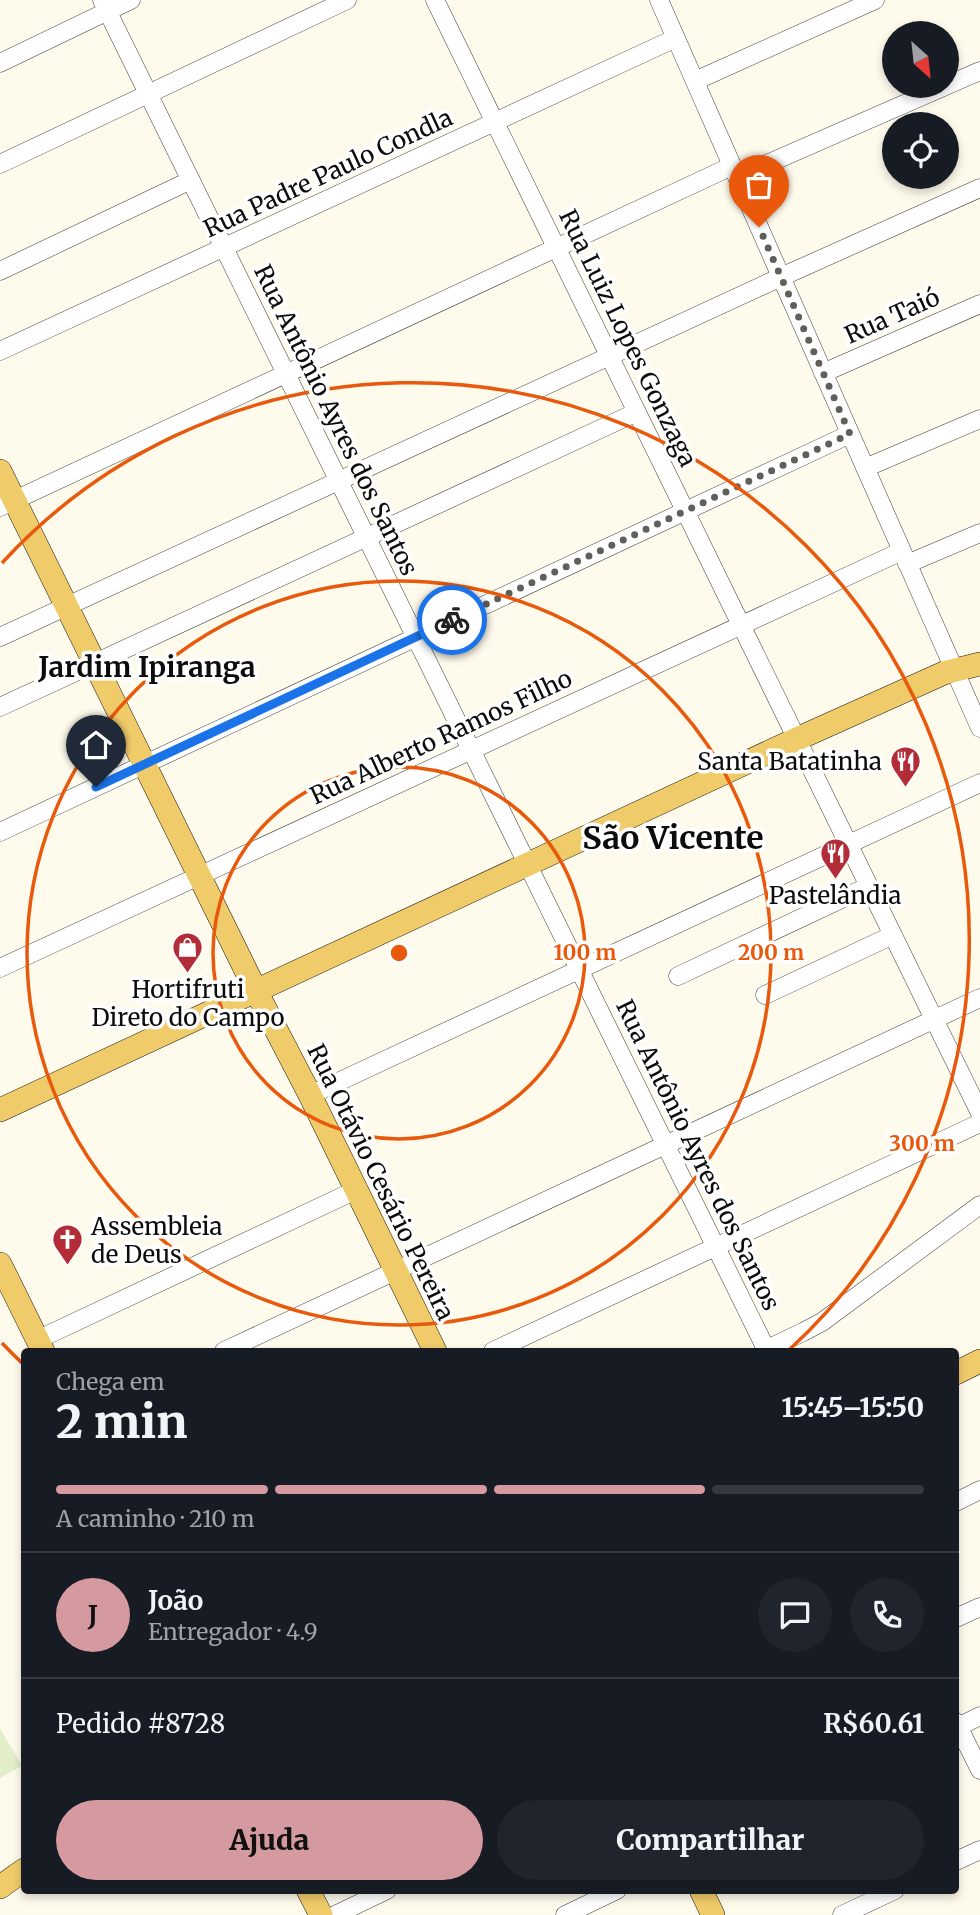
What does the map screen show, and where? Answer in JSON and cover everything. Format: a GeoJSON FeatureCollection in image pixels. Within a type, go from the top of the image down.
{"type":"FeatureCollection","features":[{"type":"Feature","properties":{"kind":"main road","name":"Rua Otávio Cesário Pereira"},"geometry":{"type":"LineString","coordinates":[[0,471],[7,504],[66,606],[95,663],[434,1348]]}},
{"type":"Feature","properties":{"kind":"main road"},"geometry":{"type":"LineString","coordinates":[[0,1110],[797,739],[944,673],[980,664]]}},
{"type":"Feature","properties":{"kind":"main road"},"geometry":{"type":"LineString","coordinates":[[0,1264],[40,1345]]}},
{"type":"Feature","properties":{"kind":"main road"},"geometry":{"type":"LineString","coordinates":[[959,1372],[980,1361]]}},
{"type":"Feature","properties":{"kind":"main road"},"geometry":{"type":"LineString","coordinates":[[0,1887],[21,1872]]}},
{"type":"Feature","properties":{"kind":"main road"},"geometry":{"type":"LineString","coordinates":[[310,1894],[321,1915]]}},
{"type":"Feature","properties":{"kind":"main road"},"geometry":{"type":"LineString","coordinates":[[703,1894],[713,1915]]}},
{"type":"Feature","properties":{"kind":"street"},"geometry":{"type":"LineString","coordinates":[[0,62],[105,6],[131,0]]}},
{"type":"Feature","properties":{"kind":"street"},"geometry":{"type":"LineString","coordinates":[[0,164],[347,0]]}},
{"type":"Feature","properties":{"kind":"street","name":"Rua Luiz Lopes Gonzaga"},"geometry":{"type":"LineString","coordinates":[[435,0],[980,1113]]}},
{"type":"Feature","properties":{"kind":"street"},"geometry":{"type":"LineString","coordinates":[[659,0],[980,728]]}},
{"type":"Feature","properties":{"kind":"street"},"geometry":{"type":"LineString","coordinates":[[695,81],[875,0]]}},
{"type":"Feature","properties":{"kind":"street","name":"Rua Antônio Ayres dos Santos"},"geometry":{"type":"LineString","coordinates":[[105,6],[765,1348]]}},
{"type":"Feature","properties":{"kind":"street","name":"Rua Padre Paulo Condla"},"geometry":{"type":"LineString","coordinates":[[0,351],[676,38]]}},
{"type":"Feature","properties":{"kind":"street"},"geometry":{"type":"LineString","coordinates":[[7,504],[556,248],[980,71]]}},
{"type":"Feature","properties":{"kind":"street"},"geometry":{"type":"LineString","coordinates":[[0,271],[191,180]]}},
{"type":"Feature","properties":{"kind":"street"},"geometry":{"type":"LineString","coordinates":[[0,637],[980,188]]}},
{"type":"Feature","properties":{"kind":"street","name":"Rua Taió"},"geometry":{"type":"LineString","coordinates":[[823,373],[980,304]]}},
{"type":"Feature","properties":{"kind":"street"},"geometry":{"type":"LineString","coordinates":[[0,707],[636,412]]}},
{"type":"Feature","properties":{"kind":"street"},"geometry":{"type":"LineString","coordinates":[[865,468],[980,419]]}},
{"type":"Feature","properties":{"kind":"street"},"geometry":{"type":"LineString","coordinates":[[0,832],[850,434]]}},
{"type":"Feature","properties":{"kind":"street","name":"Rua Alberto Ramos Filho"},"geometry":{"type":"LineString","coordinates":[[0,968],[741,625],[905,557],[980,533]]}},
{"type":"Feature","properties":{"kind":"street"},"geometry":{"type":"LineString","coordinates":[[310,1095],[980,783]]}},
{"type":"Feature","properties":{"kind":"street"},"geometry":{"type":"LineString","coordinates":[[678,976],[869,886]]}},
{"type":"Feature","properties":{"kind":"street"},"geometry":{"type":"LineString","coordinates":[[765,995],[893,935]]}},
{"type":"Feature","properties":{"kind":"street"},"geometry":{"type":"LineString","coordinates":[[231,1348],[980,998]]}},
{"type":"Feature","properties":{"kind":"street"},"geometry":{"type":"LineString","coordinates":[[499,1348],[980,1123]]}},
{"type":"Feature","properties":{"kind":"street"},"geometry":{"type":"LineString","coordinates":[[40,1345],[356,1190]]}},
{"type":"Feature","properties":{"kind":"street"},"geometry":{"type":"LineString","coordinates":[[770,1348],[822,1322],[980,1205]]}},
{"type":"Feature","properties":{"kind":"street"},"geometry":{"type":"LineString","coordinates":[[959,1500],[980,1490]]}},
{"type":"Feature","properties":{"kind":"street"},"geometry":{"type":"LineString","coordinates":[[959,1618],[980,1607]]}},
{"type":"Feature","properties":{"kind":"street"},"geometry":{"type":"LineString","coordinates":[[959,1724],[980,1716]]}},
{"type":"Feature","properties":{"kind":"street"},"geometry":{"type":"LineString","coordinates":[[959,1731],[980,1770]]}},
{"type":"Feature","properties":{"kind":"street"},"geometry":{"type":"LineString","coordinates":[[959,1860],[980,1850]]}},
{"type":"Feature","properties":{"kind":"street"},"geometry":{"type":"LineString","coordinates":[[335,1915],[379,1894]]}},
{"type":"Feature","properties":{"kind":"street"},"geometry":{"type":"LineString","coordinates":[[565,1915],[609,1894]]}},
{"type":"Feature","properties":{"kind":"street"},"geometry":{"type":"LineString","coordinates":[[842,1915],[887,1894]]}},
{"type":"Feature","properties":{"kind":"green space"},"geometry":{"type":"Polygon","coordinates":[[[0,1728],[21,1767],[0,1778],[0,1728]]]}},
{"type":"Feature","properties":{"kind":"way so far"},"geometry":{"type":"LineString","coordinates":[[452,620],[850,434],[759,227]]}},
{"type":"Feature","properties":{"kind":"place","name":"Santa Batatinha"},"geometry":{"type":"Point","coordinates":[905,788]}},
{"type":"Feature","properties":{"kind":"place","name":"Pastelândia"},"geometry":{"type":"Point","coordinates":[835,880]}},
{"type":"Feature","properties":{"kind":"place","name":"Hortifruti Direto do Campo"},"geometry":{"type":"Point","coordinates":[188,974]}},
{"type":"Feature","properties":{"kind":"place","name":"Assembleia de Deus"},"geometry":{"type":"Point","coordinates":[68,1267]}},
{"type":"Feature","properties":{"kind":"district","name":"Jardim Ipiranga"},"geometry":{"type":"Point","coordinates":[147,667]}},
{"type":"Feature","properties":{"kind":"district","name":"São Vicente"},"geometry":{"type":"Point","coordinates":[673,838]}},
{"type":"Feature","properties":{"kind":"route"},"geometry":{"type":"LineString","coordinates":[[96,787],[452,620]]}}]}
